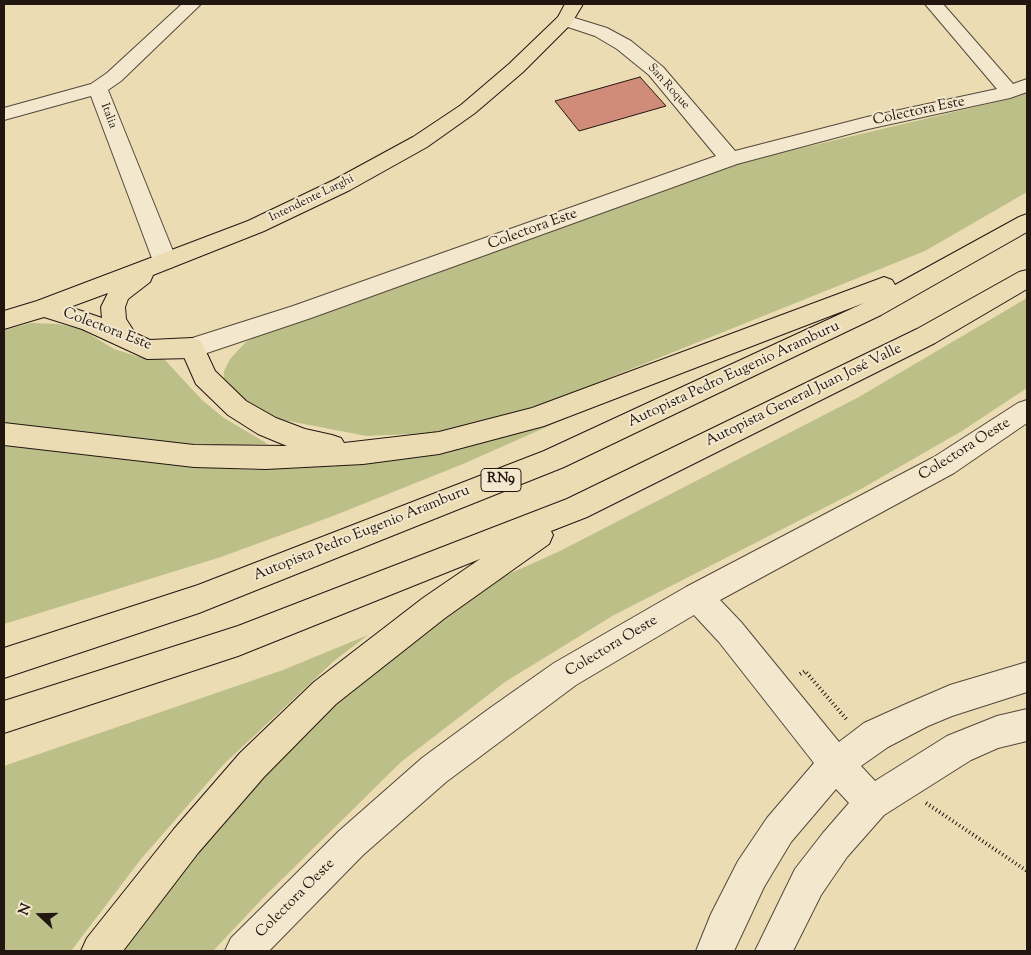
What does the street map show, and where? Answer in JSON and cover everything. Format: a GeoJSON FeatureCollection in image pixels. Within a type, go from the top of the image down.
{"type":"FeatureCollection","features":[{"type":"Feature","properties":{"kind":"main road","name":"Intendente Larghi"},"geometry":{"type":"LineString","coordinates":[[4,320],[44,308],[256,226],[342,185],[420,142],[468,109],[516,68],[570,12]]}},
{"type":"Feature","properties":{"kind":"main road","name":"RN9"},"geometry":{"type":"LineString","coordinates":[[979,250],[1027,222]]}},
{"type":"Feature","properties":{"kind":"main road"},"geometry":{"type":"LineString","coordinates":[[4,434],[194,456],[266,458],[363,453],[439,444],[535,418],[979,250]]}},
{"type":"Feature","properties":{"kind":"main road","name":"Autopista Pedro Eugenio Aramburu"},"geometry":{"type":"LineString","coordinates":[[4,663],[199,599],[554,459],[873,309],[979,250]]}},
{"type":"Feature","properties":{"kind":"main road"},"geometry":{"type":"LineString","coordinates":[[126,339],[114,320],[114,307],[119,294],[134,281],[165,262]]}},
{"type":"Feature","properties":{"kind":"main road","name":"Autopista General Juan José Valle"},"geometry":{"type":"LineString","coordinates":[[577,508],[926,336],[1027,278]]}},
{"type":"Feature","properties":{"kind":"main road","name":"Colectora Este"},"geometry":{"type":"LineString","coordinates":[[44,308],[75,316],[147,349],[192,348]]}},
{"type":"Feature","properties":{"kind":"main road"},"geometry":{"type":"LineString","coordinates":[[192,348],[205,377],[237,408],[267,426],[302,440],[363,453]]}},
{"type":"Feature","properties":{"kind":"main road"},"geometry":{"type":"LineString","coordinates":[[4,717],[238,641],[577,508]]}},
{"type":"Feature","properties":{"kind":"main road"},"geometry":{"type":"LineString","coordinates":[[100,951],[186,841],[252,764],[325,693],[434,608],[577,508]]}},
{"type":"Feature","properties":{"kind":"street","name":"Italia"},"geometry":{"type":"LineString","coordinates":[[165,262],[98,88],[114,77],[192,4]]}},
{"type":"Feature","properties":{"kind":"street"},"geometry":{"type":"LineString","coordinates":[[934,4],[1018,88]]}},
{"type":"Feature","properties":{"kind":"street","name":"San Roque"},"geometry":{"type":"LineString","coordinates":[[570,12],[624,45],[656,71],[730,159]]}},
{"type":"Feature","properties":{"kind":"street"},"geometry":{"type":"LineString","coordinates":[[4,114],[98,88]]}},
{"type":"Feature","properties":{"kind":"street","name":"Colectora Este"},"geometry":{"type":"LineString","coordinates":[[192,348],[302,312],[730,159],[867,123],[1018,88]]}},
{"type":"Feature","properties":{"kind":"street","name":"Colectora Oeste"},"geometry":{"type":"LineString","coordinates":[[244,951],[351,843],[434,770],[501,719],[565,674],[697,597],[944,465],[1027,410]]}},
{"type":"Feature","properties":{"kind":"street"},"geometry":{"type":"LineString","coordinates":[[697,597],[730,632],[836,764],[872,803]]}},
{"type":"Feature","properties":{"kind":"street"},"geometry":{"type":"LineString","coordinates":[[715,951],[724,927],[751,874],[779,830],[836,764],[876,735],[917,715],[950,700],[1027,677]]}},
{"type":"Feature","properties":{"kind":"street"},"geometry":{"type":"LineString","coordinates":[[774,951],[808,882],[835,845],[872,803],[959,748],[997,732],[1027,725]]}},
{"type":"Feature","properties":{"kind":"green space"},"geometry":{"type":"Polygon","coordinates":[[[1027,92],[1027,192],[925,251],[564,396],[498,419],[434,433],[367,436],[278,419],[240,403],[223,388],[224,371],[230,359],[246,342],[265,332],[442,271],[610,205],[738,163],[1005,100],[1027,92]]]}},
{"type":"Feature","properties":{"kind":"green space"},"geometry":{"type":"Polygon","coordinates":[[[1027,298],[1027,388],[962,431],[861,489],[614,615],[505,682],[401,762],[263,898],[213,951],[114,951],[220,810],[322,705],[502,577],[558,552],[857,398],[1027,298]]]}},
{"type":"Feature","properties":{"kind":"green space"},"geometry":{"type":"Polygon","coordinates":[[[31,323],[58,324],[81,329],[114,349],[139,357],[164,359],[202,400],[224,418],[268,444],[215,446],[180,444],[4,423],[4,330],[31,323]]]}},
{"type":"Feature","properties":{"kind":"green space"},"geometry":{"type":"Polygon","coordinates":[[[594,406],[463,464],[333,516],[221,557],[4,624],[4,445],[198,467],[253,470],[345,462],[594,406]]]}},
{"type":"Feature","properties":{"kind":"green space"},"geometry":{"type":"Polygon","coordinates":[[[368,635],[334,661],[224,764],[141,859],[71,951],[4,951],[4,766],[283,670],[368,635]]]}},
{"type":"Feature","properties":{"kind":"building"},"geometry":{"type":"Polygon","coordinates":[[[640,77],[666,106],[579,131],[555,101],[640,77]]]}}]}
